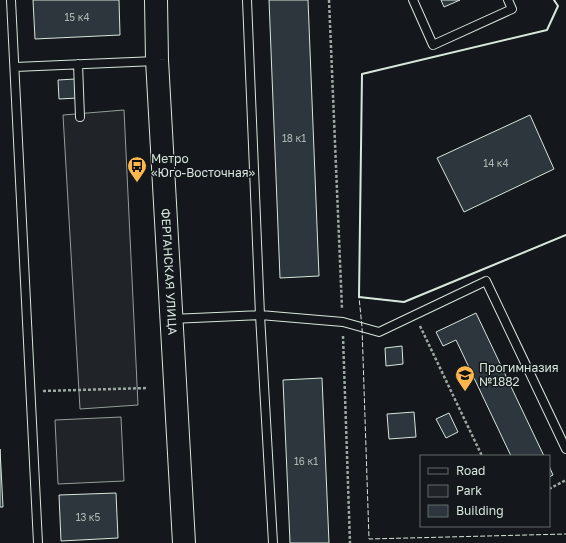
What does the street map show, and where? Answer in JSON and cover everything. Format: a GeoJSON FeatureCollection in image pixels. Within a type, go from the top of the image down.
{"type":"FeatureCollection","features":[{"type":"Feature","properties":{"kind":"street","name":"ФЕРГАНСКАЯ УЛИЦА"},"geometry":{"type":"LineString","coordinates":[[156,0],[157,60],[184,543]]}},
{"type":"Feature","properties":{"kind":"lane"},"geometry":{"type":"LineString","coordinates":[[11,0],[38,543]]}},
{"type":"Feature","properties":{"kind":"lane"},"geometry":{"type":"LineString","coordinates":[[247,0],[260,315],[273,543]]}},
{"type":"Feature","properties":{"kind":"lane"},"geometry":{"type":"LineString","coordinates":[[413,0],[433,45],[512,9],[508,0]]}},
{"type":"Feature","properties":{"kind":"lane"},"geometry":{"type":"LineString","coordinates":[[14,67],[157,60]]}},
{"type":"Feature","properties":{"kind":"lane"},"geometry":{"type":"LineString","coordinates":[[78,64],[80,117]]}},
{"type":"Feature","properties":{"kind":"lane"},"geometry":{"type":"LineString","coordinates":[[171,319],[260,315],[343,322],[379,332],[486,281],[566,449]]}},
{"type":"Feature","properties":{"kind":"path"},"geometry":{"type":"LineString","coordinates":[[329,0],[343,322],[350,543]]}},
{"type":"Feature","properties":{"kind":"path"},"geometry":{"type":"LineString","coordinates":[[415,315],[482,455]]}},
{"type":"Feature","properties":{"kind":"path"},"geometry":{"type":"LineString","coordinates":[[30,391],[148,388]]}},
{"type":"Feature","properties":{"kind":"path"},"geometry":{"type":"LineString","coordinates":[[550,488],[566,480]]}},
{"type":"Feature","properties":{"kind":"green space"},"geometry":{"type":"Polygon","coordinates":[[[124,110],[138,405],[80,409],[63,115],[124,110]]]}},
{"type":"Feature","properties":{"kind":"green space"},"geometry":{"type":"Polygon","coordinates":[[[121,417],[124,481],[58,484],[55,420],[121,417]]]}},
{"type":"Feature","properties":{"kind":"building"},"geometry":{"type":"Polygon","coordinates":[[[33,0],[119,0],[120,35],[35,39],[33,0]]]}},
{"type":"Feature","properties":{"kind":"building"},"geometry":{"type":"Polygon","coordinates":[[[269,0],[308,0],[319,276],[280,278],[269,0]]]}},
{"type":"Feature","properties":{"kind":"building"},"geometry":{"type":"Polygon","coordinates":[[[441,0],[460,0],[444,7],[441,0]]]}},
{"type":"Feature","properties":{"kind":"building"},"geometry":{"type":"Polygon","coordinates":[[[75,79],[77,98],[59,99],[58,80],[75,79]]]}},
{"type":"Feature","properties":{"kind":"building"},"geometry":{"type":"Polygon","coordinates":[[[530,115],[554,169],[464,212],[437,158],[530,115]]]}},
{"type":"Feature","properties":{"kind":"building"},"geometry":{"type":"Polygon","coordinates":[[[476,313],[544,455],[511,455],[456,340],[443,346],[436,332],[476,313]]]}},
{"type":"Feature","properties":{"kind":"building"},"geometry":{"type":"Polygon","coordinates":[[[402,346],[403,364],[386,366],[385,348],[402,346]]]}},
{"type":"Feature","properties":{"kind":"building"},"geometry":{"type":"Polygon","coordinates":[[[322,378],[329,543],[290,543],[283,380],[322,378]]]}},
{"type":"Feature","properties":{"kind":"building"},"geometry":{"type":"Polygon","coordinates":[[[414,412],[416,437],[389,439],[387,414],[414,412]]]}},
{"type":"Feature","properties":{"kind":"building"},"geometry":{"type":"Polygon","coordinates":[[[449,413],[458,432],[446,438],[436,419],[449,413]]]}},
{"type":"Feature","properties":{"kind":"building"},"geometry":{"type":"Polygon","coordinates":[[[0,449],[3,507],[0,507],[0,449]]]}},
{"type":"Feature","properties":{"kind":"building"},"geometry":{"type":"Polygon","coordinates":[[[550,468],[553,475],[550,476],[550,468]]]}},
{"type":"Feature","properties":{"kind":"building"},"geometry":{"type":"Polygon","coordinates":[[[116,493],[118,538],[61,541],[59,495],[116,493]]]}},
{"type":"Feature","properties":{"kind":"fence"},"geometry":{"type":"LineString","coordinates":[[566,235],[404,302],[359,297],[362,327],[369,539],[566,534]]}},
{"type":"Feature","properties":{"kind":"wall"},"geometry":{"type":"LineString","coordinates":[[554,0],[558,6],[547,30],[362,74],[359,297],[404,302],[566,235]]}},
{"type":"Feature","properties":{"kind":"place","name":"Метро «Юго-Восточная»"},"geometry":{"type":"Point","coordinates":[137,183]}},
{"type":"Feature","properties":{"kind":"place","name":"Прогимназия №1882"},"geometry":{"type":"Point","coordinates":[465,392]}}]}
